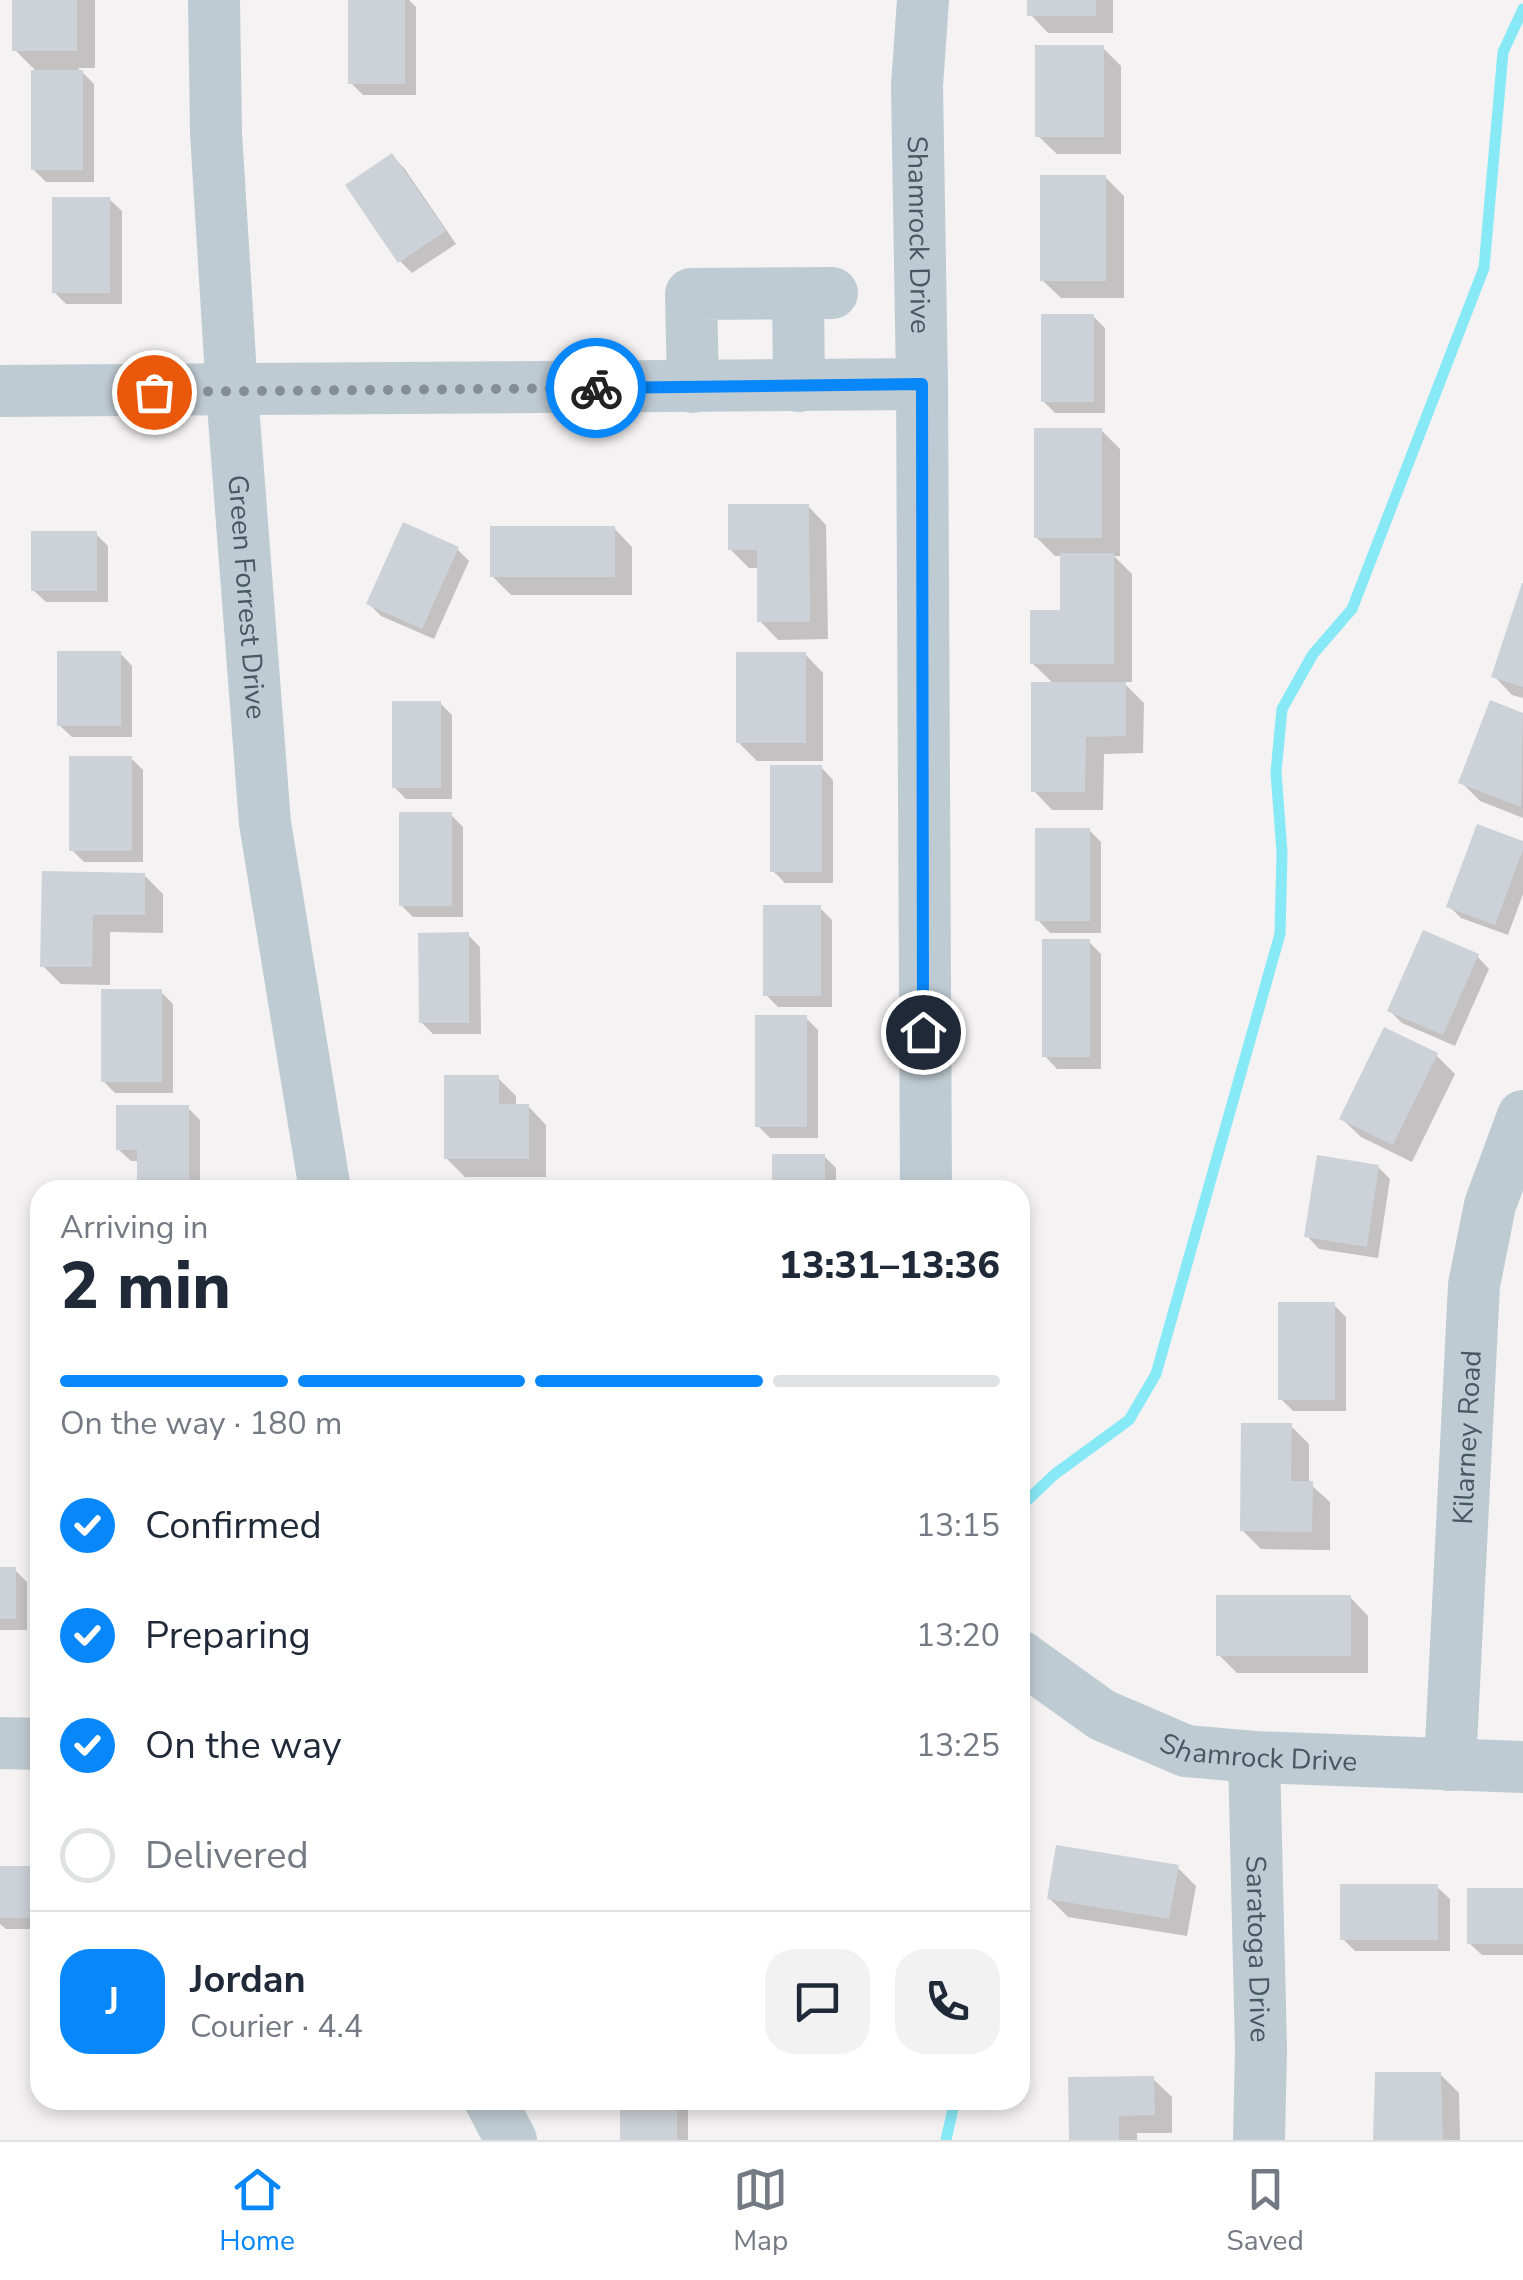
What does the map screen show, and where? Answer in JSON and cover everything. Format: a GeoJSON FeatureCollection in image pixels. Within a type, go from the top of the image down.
{"type":"FeatureCollection","features":[{"type":"Feature","properties":{"kind":"street","name":"Green Forrest Drive"},"geometry":{"type":"LineString","coordinates":[[214,0],[216,133],[232,392],[265,823],[323,1180]]}},
{"type":"Feature","properties":{"kind":"street","name":"Shamrock Drive"},"geometry":{"type":"LineString","coordinates":[[924,0],[917,86],[926,1180]]}},
{"type":"Feature","properties":{"kind":"street"},"geometry":{"type":"LineString","coordinates":[[693,387],[691,294],[815,294],[799,386]]}},
{"type":"Feature","properties":{"kind":"street"},"geometry":{"type":"LineString","coordinates":[[0,392],[922,384]]}},
{"type":"Feature","properties":{"kind":"street","name":"Kilarney Road"},"geometry":{"type":"LineString","coordinates":[[1450,1765],[1474,1285],[1490,1205],[1523,1116]]}},
{"type":"Feature","properties":{"kind":"street","name":"Shamrock Drive"},"geometry":{"type":"LineString","coordinates":[[1030,1663],[1102,1715],[1186,1751],[1523,1767]]}},
{"type":"Feature","properties":{"kind":"street"},"geometry":{"type":"LineString","coordinates":[[0,1743],[30,1744]]}},
{"type":"Feature","properties":{"kind":"street","name":"Saratoga Drive"},"geometry":{"type":"LineString","coordinates":[[1254,1757],[1261,2049],[1259,2140]]}},
{"type":"Feature","properties":{"kind":"street"},"geometry":{"type":"LineString","coordinates":[[495,2110],[510,2140]]}},
{"type":"Feature","properties":{"kind":"building"},"geometry":{"type":"Polygon","coordinates":[[[12,0],[77,0],[77,51],[12,51],[12,0]]]}},
{"type":"Feature","properties":{"kind":"building"},"geometry":{"type":"Polygon","coordinates":[[[348,0],[405,0],[405,84],[348,84],[348,0]]]}},
{"type":"Feature","properties":{"kind":"building"},"geometry":{"type":"Polygon","coordinates":[[[1027,0],[1096,0],[1096,16],[1027,16],[1027,0]]]}},
{"type":"Feature","properties":{"kind":"building"},"geometry":{"type":"Polygon","coordinates":[[[1035,45],[1104,45],[1104,137],[1035,137],[1035,45]]]}},
{"type":"Feature","properties":{"kind":"building"},"geometry":{"type":"Polygon","coordinates":[[[31,70],[83,70],[83,170],[31,170],[31,70]]]}},
{"type":"Feature","properties":{"kind":"building"},"geometry":{"type":"Polygon","coordinates":[[[392,153],[446,231],[398,263],[345,185],[392,153]]]}},
{"type":"Feature","properties":{"kind":"building"},"geometry":{"type":"Polygon","coordinates":[[[1040,175],[1106,175],[1106,281],[1040,281],[1040,175]]]}},
{"type":"Feature","properties":{"kind":"building"},"geometry":{"type":"Polygon","coordinates":[[[52,197],[110,197],[110,293],[52,293],[52,197]]]}},
{"type":"Feature","properties":{"kind":"building"},"geometry":{"type":"Polygon","coordinates":[[[1041,314],[1094,314],[1094,402],[1041,402],[1041,314]]]}},
{"type":"Feature","properties":{"kind":"building"},"geometry":{"type":"Polygon","coordinates":[[[1034,428],[1102,428],[1102,538],[1034,538],[1034,428]]]}},
{"type":"Feature","properties":{"kind":"building"},"geometry":{"type":"Polygon","coordinates":[[[728,504],[809,504],[810,622],[757,622],[757,550],[728,550],[728,504]]]}},
{"type":"Feature","properties":{"kind":"building"},"geometry":{"type":"Polygon","coordinates":[[[403,522],[459,547],[422,629],[366,604],[403,522]]]}},
{"type":"Feature","properties":{"kind":"building"},"geometry":{"type":"Polygon","coordinates":[[[490,526],[615,526],[615,577],[490,577],[490,526]]]}},
{"type":"Feature","properties":{"kind":"building"},"geometry":{"type":"Polygon","coordinates":[[[31,531],[97,531],[97,591],[31,591],[31,531]]]}},
{"type":"Feature","properties":{"kind":"building"},"geometry":{"type":"Polygon","coordinates":[[[1060,553],[1114,553],[1114,664],[1030,664],[1030,610],[1060,610],[1060,553]]]}},
{"type":"Feature","properties":{"kind":"building"},"geometry":{"type":"Polygon","coordinates":[[[1523,583],[1523,687],[1491,677],[1523,583]]]}},
{"type":"Feature","properties":{"kind":"building"},"geometry":{"type":"Polygon","coordinates":[[[57,651],[121,651],[121,726],[57,726],[57,651]]]}},
{"type":"Feature","properties":{"kind":"building"},"geometry":{"type":"Polygon","coordinates":[[[736,652],[806,652],[806,743],[736,743],[736,652]]]}},
{"type":"Feature","properties":{"kind":"building"},"geometry":{"type":"Polygon","coordinates":[[[1031,682],[1126,682],[1126,736],[1086,737],[1085,792],[1031,792],[1031,682]]]}},
{"type":"Feature","properties":{"kind":"building"},"geometry":{"type":"Polygon","coordinates":[[[1490,700],[1523,713],[1521,807],[1458,783],[1490,700]]]}},
{"type":"Feature","properties":{"kind":"building"},"geometry":{"type":"Polygon","coordinates":[[[392,701],[441,701],[441,788],[392,788],[392,701]]]}},
{"type":"Feature","properties":{"kind":"building"},"geometry":{"type":"Polygon","coordinates":[[[69,756],[132,756],[132,851],[69,851],[69,756]]]}},
{"type":"Feature","properties":{"kind":"building"},"geometry":{"type":"Polygon","coordinates":[[[770,765],[822,765],[822,872],[770,872],[770,765]]]}},
{"type":"Feature","properties":{"kind":"building"},"geometry":{"type":"Polygon","coordinates":[[[399,812],[452,812],[452,906],[399,906],[399,812]]]}},
{"type":"Feature","properties":{"kind":"building"},"geometry":{"type":"Polygon","coordinates":[[[1477,824],[1523,841],[1495,925],[1446,907],[1477,824]]]}},
{"type":"Feature","properties":{"kind":"building"},"geometry":{"type":"Polygon","coordinates":[[[1035,828],[1090,828],[1090,921],[1035,921],[1035,828]]]}},
{"type":"Feature","properties":{"kind":"building"},"geometry":{"type":"Polygon","coordinates":[[[42,871],[145,873],[145,915],[93,915],[92,967],[40,967],[42,871]]]}},
{"type":"Feature","properties":{"kind":"building"},"geometry":{"type":"Polygon","coordinates":[[[763,905],[821,905],[821,996],[763,996],[763,905]]]}},
{"type":"Feature","properties":{"kind":"building"},"geometry":{"type":"Polygon","coordinates":[[[1423,930],[1479,954],[1443,1035],[1387,1011],[1423,930]]]}},
{"type":"Feature","properties":{"kind":"building"},"geometry":{"type":"Polygon","coordinates":[[[469,932],[469,1023],[419,1023],[418,933],[469,932]]]}},
{"type":"Feature","properties":{"kind":"building"},"geometry":{"type":"Polygon","coordinates":[[[1042,939],[1090,939],[1090,1057],[1042,1057],[1042,939]]]}},
{"type":"Feature","properties":{"kind":"building"},"geometry":{"type":"Polygon","coordinates":[[[101,989],[162,989],[162,1082],[101,1082],[101,989]]]}},
{"type":"Feature","properties":{"kind":"building"},"geometry":{"type":"Polygon","coordinates":[[[755,1015],[807,1015],[807,1127],[755,1127],[755,1015]]]}},
{"type":"Feature","properties":{"kind":"building"},"geometry":{"type":"Polygon","coordinates":[[[1384,1027],[1438,1053],[1393,1145],[1339,1119],[1384,1027]]]}},
{"type":"Feature","properties":{"kind":"building"},"geometry":{"type":"Polygon","coordinates":[[[444,1075],[499,1075],[499,1104],[529,1104],[529,1159],[444,1159],[444,1075]]]}},
{"type":"Feature","properties":{"kind":"building"},"geometry":{"type":"Polygon","coordinates":[[[116,1105],[189,1105],[189,1180],[137,1180],[137,1150],[116,1150],[116,1105]]]}},
{"type":"Feature","properties":{"kind":"building"},"geometry":{"type":"Polygon","coordinates":[[[772,1154],[825,1154],[825,1180],[772,1180],[772,1154]]]}},
{"type":"Feature","properties":{"kind":"building"},"geometry":{"type":"Polygon","coordinates":[[[1317,1155],[1379,1165],[1367,1247],[1304,1237],[1317,1155]]]}},
{"type":"Feature","properties":{"kind":"building"},"geometry":{"type":"Polygon","coordinates":[[[1278,1302],[1335,1302],[1335,1400],[1278,1400],[1278,1302]]]}},
{"type":"Feature","properties":{"kind":"building"},"geometry":{"type":"Polygon","coordinates":[[[1241,1423],[1292,1423],[1291,1481],[1313,1481],[1312,1532],[1240,1531],[1241,1423]]]}},
{"type":"Feature","properties":{"kind":"building"},"geometry":{"type":"Polygon","coordinates":[[[0,1567],[16,1567],[16,1619],[0,1619],[0,1567]]]}},
{"type":"Feature","properties":{"kind":"building"},"geometry":{"type":"Polygon","coordinates":[[[1216,1595],[1351,1595],[1351,1656],[1216,1656],[1216,1595]]]}},
{"type":"Feature","properties":{"kind":"building"},"geometry":{"type":"Polygon","coordinates":[[[1056,1845],[1179,1865],[1169,1919],[1047,1899],[1056,1845]]]}},
{"type":"Feature","properties":{"kind":"building"},"geometry":{"type":"Polygon","coordinates":[[[0,1866],[30,1866],[30,1918],[0,1918],[0,1866]]]}},
{"type":"Feature","properties":{"kind":"building"},"geometry":{"type":"Polygon","coordinates":[[[1340,1884],[1438,1884],[1438,1940],[1340,1940],[1340,1884]]]}},
{"type":"Feature","properties":{"kind":"building"},"geometry":{"type":"Polygon","coordinates":[[[1467,1888],[1523,1888],[1523,1944],[1467,1944],[1467,1888]]]}},
{"type":"Feature","properties":{"kind":"building"},"geometry":{"type":"Polygon","coordinates":[[[1375,2072],[1441,2072],[1443,2140],[1373,2140],[1375,2072]]]}},
{"type":"Feature","properties":{"kind":"building"},"geometry":{"type":"Polygon","coordinates":[[[1154,2076],[1155,2115],[1119,2116],[1119,2140],[1069,2140],[1068,2077],[1154,2076]]]}},
{"type":"Feature","properties":{"kind":"building"},"geometry":{"type":"Polygon","coordinates":[[[620,2110],[677,2110],[677,2140],[620,2140],[620,2110]]]}},
{"type":"Feature","properties":{"kind":"waterway"},"geometry":{"type":"LineString","coordinates":[[1030,1498],[1055,1474],[1129,1420],[1156,1374],[1280,934],[1282,853],[1276,772],[1282,709],[1313,654],[1352,609],[1484,268],[1503,52],[1523,9]]}},
{"type":"Feature","properties":{"kind":"waterway"},"geometry":{"type":"LineString","coordinates":[[946,2140],[953,2110]]}},
{"type":"Feature","properties":{"kind":"way so far"},"geometry":{"type":"LineString","coordinates":[[154,392],[596,388]]}},
{"type":"Feature","properties":{"kind":"route"},"geometry":{"type":"LineString","coordinates":[[596,388],[922,384],[923,1032]]}}]}
